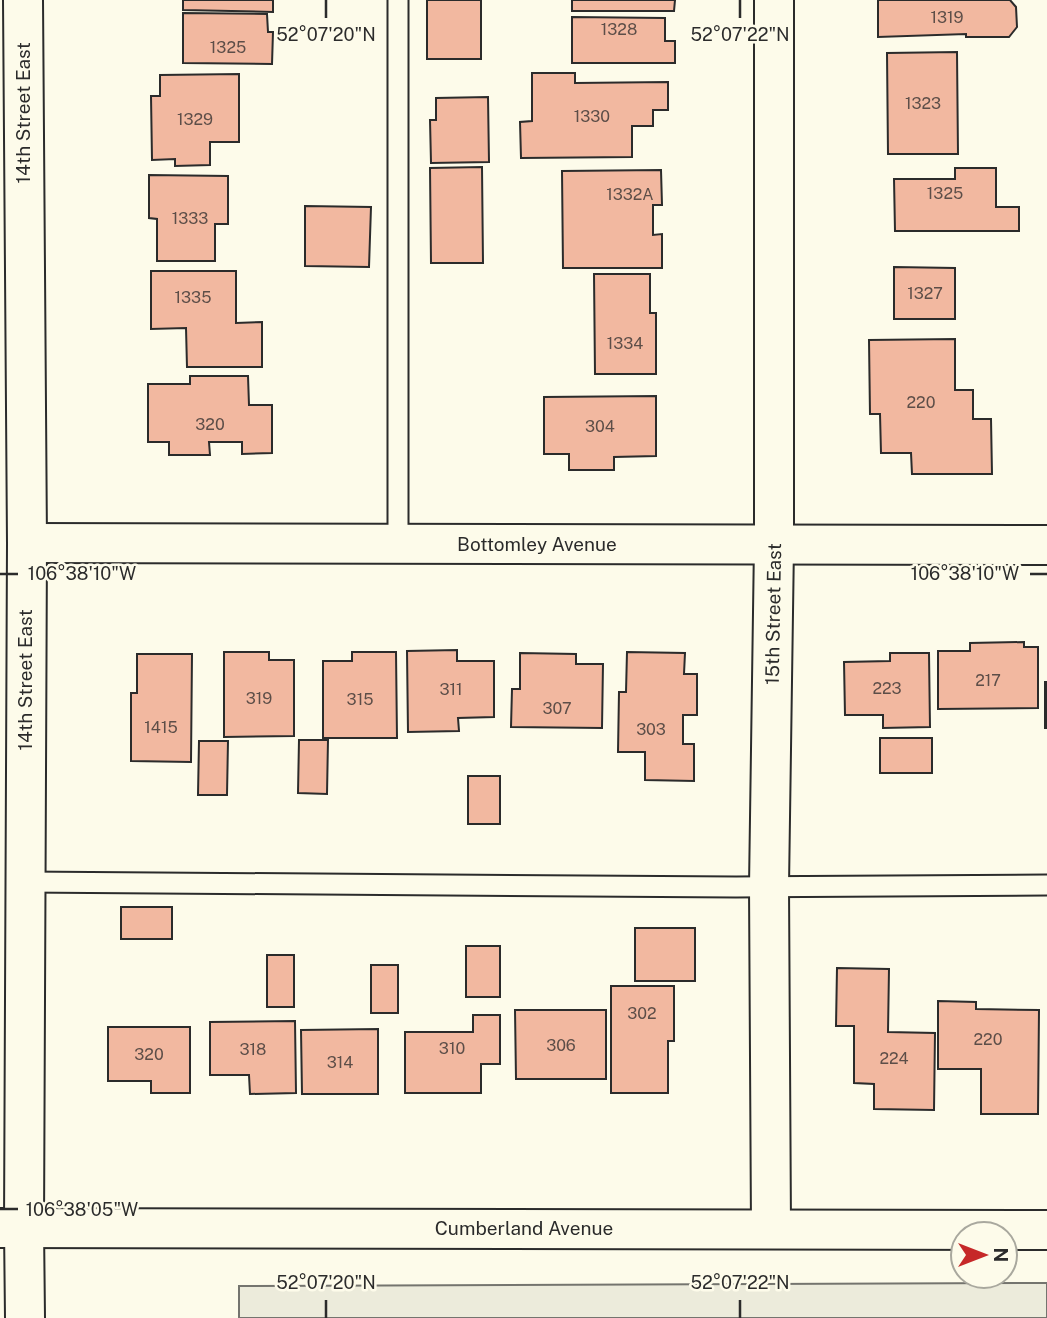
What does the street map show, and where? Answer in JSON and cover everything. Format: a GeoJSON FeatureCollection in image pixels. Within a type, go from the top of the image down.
{"type":"FeatureCollection","features":[{"type":"Feature","properties":{"kind":"street","name":"14th Street East"},"geometry":{"type":"LineString","coordinates":[[23,0],[11,260],[27,543],[24,882],[12,1228],[25,1318]]}},
{"type":"Feature","properties":{"kind":"street","name":"15th Street East"},"geometry":{"type":"LineString","coordinates":[[771,1228],[769,886],[774,544],[774,0]]}},
{"type":"Feature","properties":{"kind":"street","name":"Bottomley Avenue"},"geometry":{"type":"LineString","coordinates":[[27,543],[1047,545]]}},
{"type":"Feature","properties":{"kind":"street","name":"Cumberland Avenue"},"geometry":{"type":"LineString","coordinates":[[12,1228],[1047,1230]]}},
{"type":"Feature","properties":{"kind":"lane"},"geometry":{"type":"LineString","coordinates":[[398,0],[398,544]]}},
{"type":"Feature","properties":{"kind":"lane"},"geometry":{"type":"LineString","coordinates":[[24,882],[1047,885]]}},
{"type":"Feature","properties":{"kind":"shaded area"},"geometry":{"type":"Polygon","coordinates":[[[949,1283],[949,1290],[1019,1290],[1019,1283],[1047,1283],[1047,1318],[239,1318],[239,1286],[949,1283]]]}},
{"type":"Feature","properties":{"kind":"building"},"geometry":{"type":"Polygon","coordinates":[[[183,0],[273,0],[273,12],[183,10],[183,0]]]}},
{"type":"Feature","properties":{"kind":"building"},"geometry":{"type":"Polygon","coordinates":[[[427,0],[481,0],[481,59],[427,59],[427,0]]]}},
{"type":"Feature","properties":{"kind":"building"},"geometry":{"type":"Polygon","coordinates":[[[572,0],[675,0],[674,11],[572,11],[572,0]]]}},
{"type":"Feature","properties":{"kind":"building"},"geometry":{"type":"Polygon","coordinates":[[[878,0],[1010,0],[1016,7],[1017,27],[1009,37],[966,37],[966,34],[878,37],[878,0]]]}},
{"type":"Feature","properties":{"kind":"building"},"geometry":{"type":"Polygon","coordinates":[[[183,13],[267,14],[268,32],[273,32],[272,64],[183,63],[183,13]]]}},
{"type":"Feature","properties":{"kind":"building"},"geometry":{"type":"Polygon","coordinates":[[[572,17],[665,18],[665,41],[675,41],[675,63],[572,63],[572,17]]]}},
{"type":"Feature","properties":{"kind":"building"},"geometry":{"type":"Polygon","coordinates":[[[957,52],[958,154],[888,154],[887,53],[957,52]]]}},
{"type":"Feature","properties":{"kind":"building"},"geometry":{"type":"Polygon","coordinates":[[[532,73],[575,73],[575,83],[668,82],[668,110],[653,110],[653,126],[632,126],[632,157],[521,158],[520,122],[532,121],[532,73]]]}},
{"type":"Feature","properties":{"kind":"building"},"geometry":{"type":"Polygon","coordinates":[[[239,74],[239,142],[210,142],[210,165],[175,166],[175,159],[152,160],[151,96],[160,96],[160,75],[239,74]]]}},
{"type":"Feature","properties":{"kind":"building"},"geometry":{"type":"Polygon","coordinates":[[[488,97],[489,162],[431,163],[430,120],[436,120],[436,98],[488,97]]]}},
{"type":"Feature","properties":{"kind":"building"},"geometry":{"type":"Polygon","coordinates":[[[482,167],[483,263],[431,263],[430,168],[482,167]]]}},
{"type":"Feature","properties":{"kind":"building"},"geometry":{"type":"Polygon","coordinates":[[[955,168],[996,168],[996,207],[1019,207],[1019,231],[895,231],[894,179],[955,179],[955,168]]]}},
{"type":"Feature","properties":{"kind":"building"},"geometry":{"type":"Polygon","coordinates":[[[661,170],[662,205],[653,205],[653,235],[662,234],[662,268],[563,268],[562,171],[661,170]]]}},
{"type":"Feature","properties":{"kind":"building"},"geometry":{"type":"Polygon","coordinates":[[[149,175],[228,176],[228,224],[215,224],[215,261],[157,261],[157,219],[149,218],[149,175]]]}},
{"type":"Feature","properties":{"kind":"building"},"geometry":{"type":"Polygon","coordinates":[[[305,206],[371,207],[369,267],[305,266],[305,206]]]}},
{"type":"Feature","properties":{"kind":"building"},"geometry":{"type":"Polygon","coordinates":[[[894,267],[955,268],[955,319],[894,319],[894,267]]]}},
{"type":"Feature","properties":{"kind":"building"},"geometry":{"type":"Polygon","coordinates":[[[151,271],[236,271],[236,323],[262,322],[262,367],[187,367],[186,328],[151,329],[151,271]]]}},
{"type":"Feature","properties":{"kind":"building"},"geometry":{"type":"Polygon","coordinates":[[[594,274],[650,274],[650,313],[656,313],[656,374],[595,374],[594,274]]]}},
{"type":"Feature","properties":{"kind":"building"},"geometry":{"type":"Polygon","coordinates":[[[955,339],[955,390],[973,390],[973,419],[991,419],[992,474],[912,474],[911,453],[881,453],[880,414],[870,414],[869,340],[955,339]]]}},
{"type":"Feature","properties":{"kind":"building"},"geometry":{"type":"Polygon","coordinates":[[[190,376],[248,376],[249,405],[272,405],[272,453],[242,454],[242,442],[209,442],[210,455],[169,455],[169,442],[148,442],[148,384],[190,384],[190,376]]]}},
{"type":"Feature","properties":{"kind":"building"},"geometry":{"type":"Polygon","coordinates":[[[656,396],[656,456],[614,457],[614,470],[569,470],[569,454],[544,454],[544,397],[656,396]]]}},
{"type":"Feature","properties":{"kind":"building"},"geometry":{"type":"Polygon","coordinates":[[[1024,642],[1024,647],[1038,647],[1038,708],[938,709],[938,651],[970,651],[970,643],[1024,642]]]}},
{"type":"Feature","properties":{"kind":"building"},"geometry":{"type":"Polygon","coordinates":[[[457,650],[457,661],[494,661],[494,717],[458,718],[459,731],[408,732],[407,651],[457,650]]]}},
{"type":"Feature","properties":{"kind":"building"},"geometry":{"type":"Polygon","coordinates":[[[224,652],[269,652],[269,660],[294,660],[294,736],[224,737],[224,652]]]}},
{"type":"Feature","properties":{"kind":"building"},"geometry":{"type":"Polygon","coordinates":[[[352,652],[396,652],[397,738],[323,738],[323,661],[352,661],[352,652]]]}},
{"type":"Feature","properties":{"kind":"building"},"geometry":{"type":"Polygon","coordinates":[[[627,652],[685,653],[684,674],[697,674],[697,715],[683,715],[683,744],[694,744],[694,781],[645,780],[645,752],[618,752],[619,692],[626,692],[627,652]]]}},
{"type":"Feature","properties":{"kind":"building"},"geometry":{"type":"Polygon","coordinates":[[[520,653],[576,654],[576,664],[603,664],[602,728],[511,727],[512,689],[520,689],[520,653]]]}},
{"type":"Feature","properties":{"kind":"building"},"geometry":{"type":"Polygon","coordinates":[[[890,653],[929,653],[930,727],[883,728],[883,715],[845,715],[844,662],[890,661],[890,653]]]}},
{"type":"Feature","properties":{"kind":"building"},"geometry":{"type":"Polygon","coordinates":[[[137,654],[192,654],[191,762],[131,761],[131,693],[137,693],[137,654]]]}},
{"type":"Feature","properties":{"kind":"building"},"geometry":{"type":"Polygon","coordinates":[[[1047,682],[1047,728],[1045,728],[1047,682]]]}},
{"type":"Feature","properties":{"kind":"building"},"geometry":{"type":"Polygon","coordinates":[[[880,738],[932,738],[932,773],[880,773],[880,738]]]}},
{"type":"Feature","properties":{"kind":"building"},"geometry":{"type":"Polygon","coordinates":[[[299,740],[328,740],[327,794],[298,793],[299,740]]]}},
{"type":"Feature","properties":{"kind":"building"},"geometry":{"type":"Polygon","coordinates":[[[199,741],[228,741],[227,795],[198,795],[199,741]]]}},
{"type":"Feature","properties":{"kind":"building"},"geometry":{"type":"Polygon","coordinates":[[[468,776],[500,776],[500,824],[468,824],[468,776]]]}},
{"type":"Feature","properties":{"kind":"building"},"geometry":{"type":"Polygon","coordinates":[[[121,907],[172,907],[172,939],[121,939],[121,907]]]}},
{"type":"Feature","properties":{"kind":"building"},"geometry":{"type":"Polygon","coordinates":[[[635,928],[695,928],[695,981],[635,981],[635,928]]]}},
{"type":"Feature","properties":{"kind":"building"},"geometry":{"type":"Polygon","coordinates":[[[466,946],[500,946],[500,997],[466,997],[466,946]]]}},
{"type":"Feature","properties":{"kind":"building"},"geometry":{"type":"Polygon","coordinates":[[[267,955],[294,955],[294,1007],[267,1007],[267,955]]]}},
{"type":"Feature","properties":{"kind":"building"},"geometry":{"type":"Polygon","coordinates":[[[371,965],[398,965],[398,1013],[371,1013],[371,965]]]}},
{"type":"Feature","properties":{"kind":"building"},"geometry":{"type":"Polygon","coordinates":[[[837,968],[889,969],[888,1032],[935,1033],[934,1110],[874,1109],[874,1084],[854,1083],[854,1026],[836,1026],[837,968]]]}},
{"type":"Feature","properties":{"kind":"building"},"geometry":{"type":"Polygon","coordinates":[[[611,986],[674,986],[674,1041],[668,1041],[668,1093],[611,1093],[611,986]]]}},
{"type":"Feature","properties":{"kind":"building"},"geometry":{"type":"Polygon","coordinates":[[[938,1001],[976,1002],[976,1009],[1039,1010],[1038,1114],[981,1114],[981,1069],[938,1069],[938,1001]]]}},
{"type":"Feature","properties":{"kind":"building"},"geometry":{"type":"Polygon","coordinates":[[[515,1010],[606,1010],[606,1079],[516,1079],[515,1010]]]}},
{"type":"Feature","properties":{"kind":"building"},"geometry":{"type":"Polygon","coordinates":[[[473,1015],[500,1015],[500,1064],[481,1064],[481,1093],[405,1093],[405,1032],[473,1032],[473,1015]]]}},
{"type":"Feature","properties":{"kind":"building"},"geometry":{"type":"Polygon","coordinates":[[[295,1021],[296,1093],[250,1094],[249,1075],[210,1075],[210,1022],[295,1021]]]}},
{"type":"Feature","properties":{"kind":"building"},"geometry":{"type":"Polygon","coordinates":[[[108,1027],[190,1027],[190,1093],[151,1093],[151,1081],[108,1081],[108,1027]]]}},
{"type":"Feature","properties":{"kind":"building"},"geometry":{"type":"Polygon","coordinates":[[[378,1029],[378,1094],[302,1094],[301,1030],[378,1029]]]}}]}
